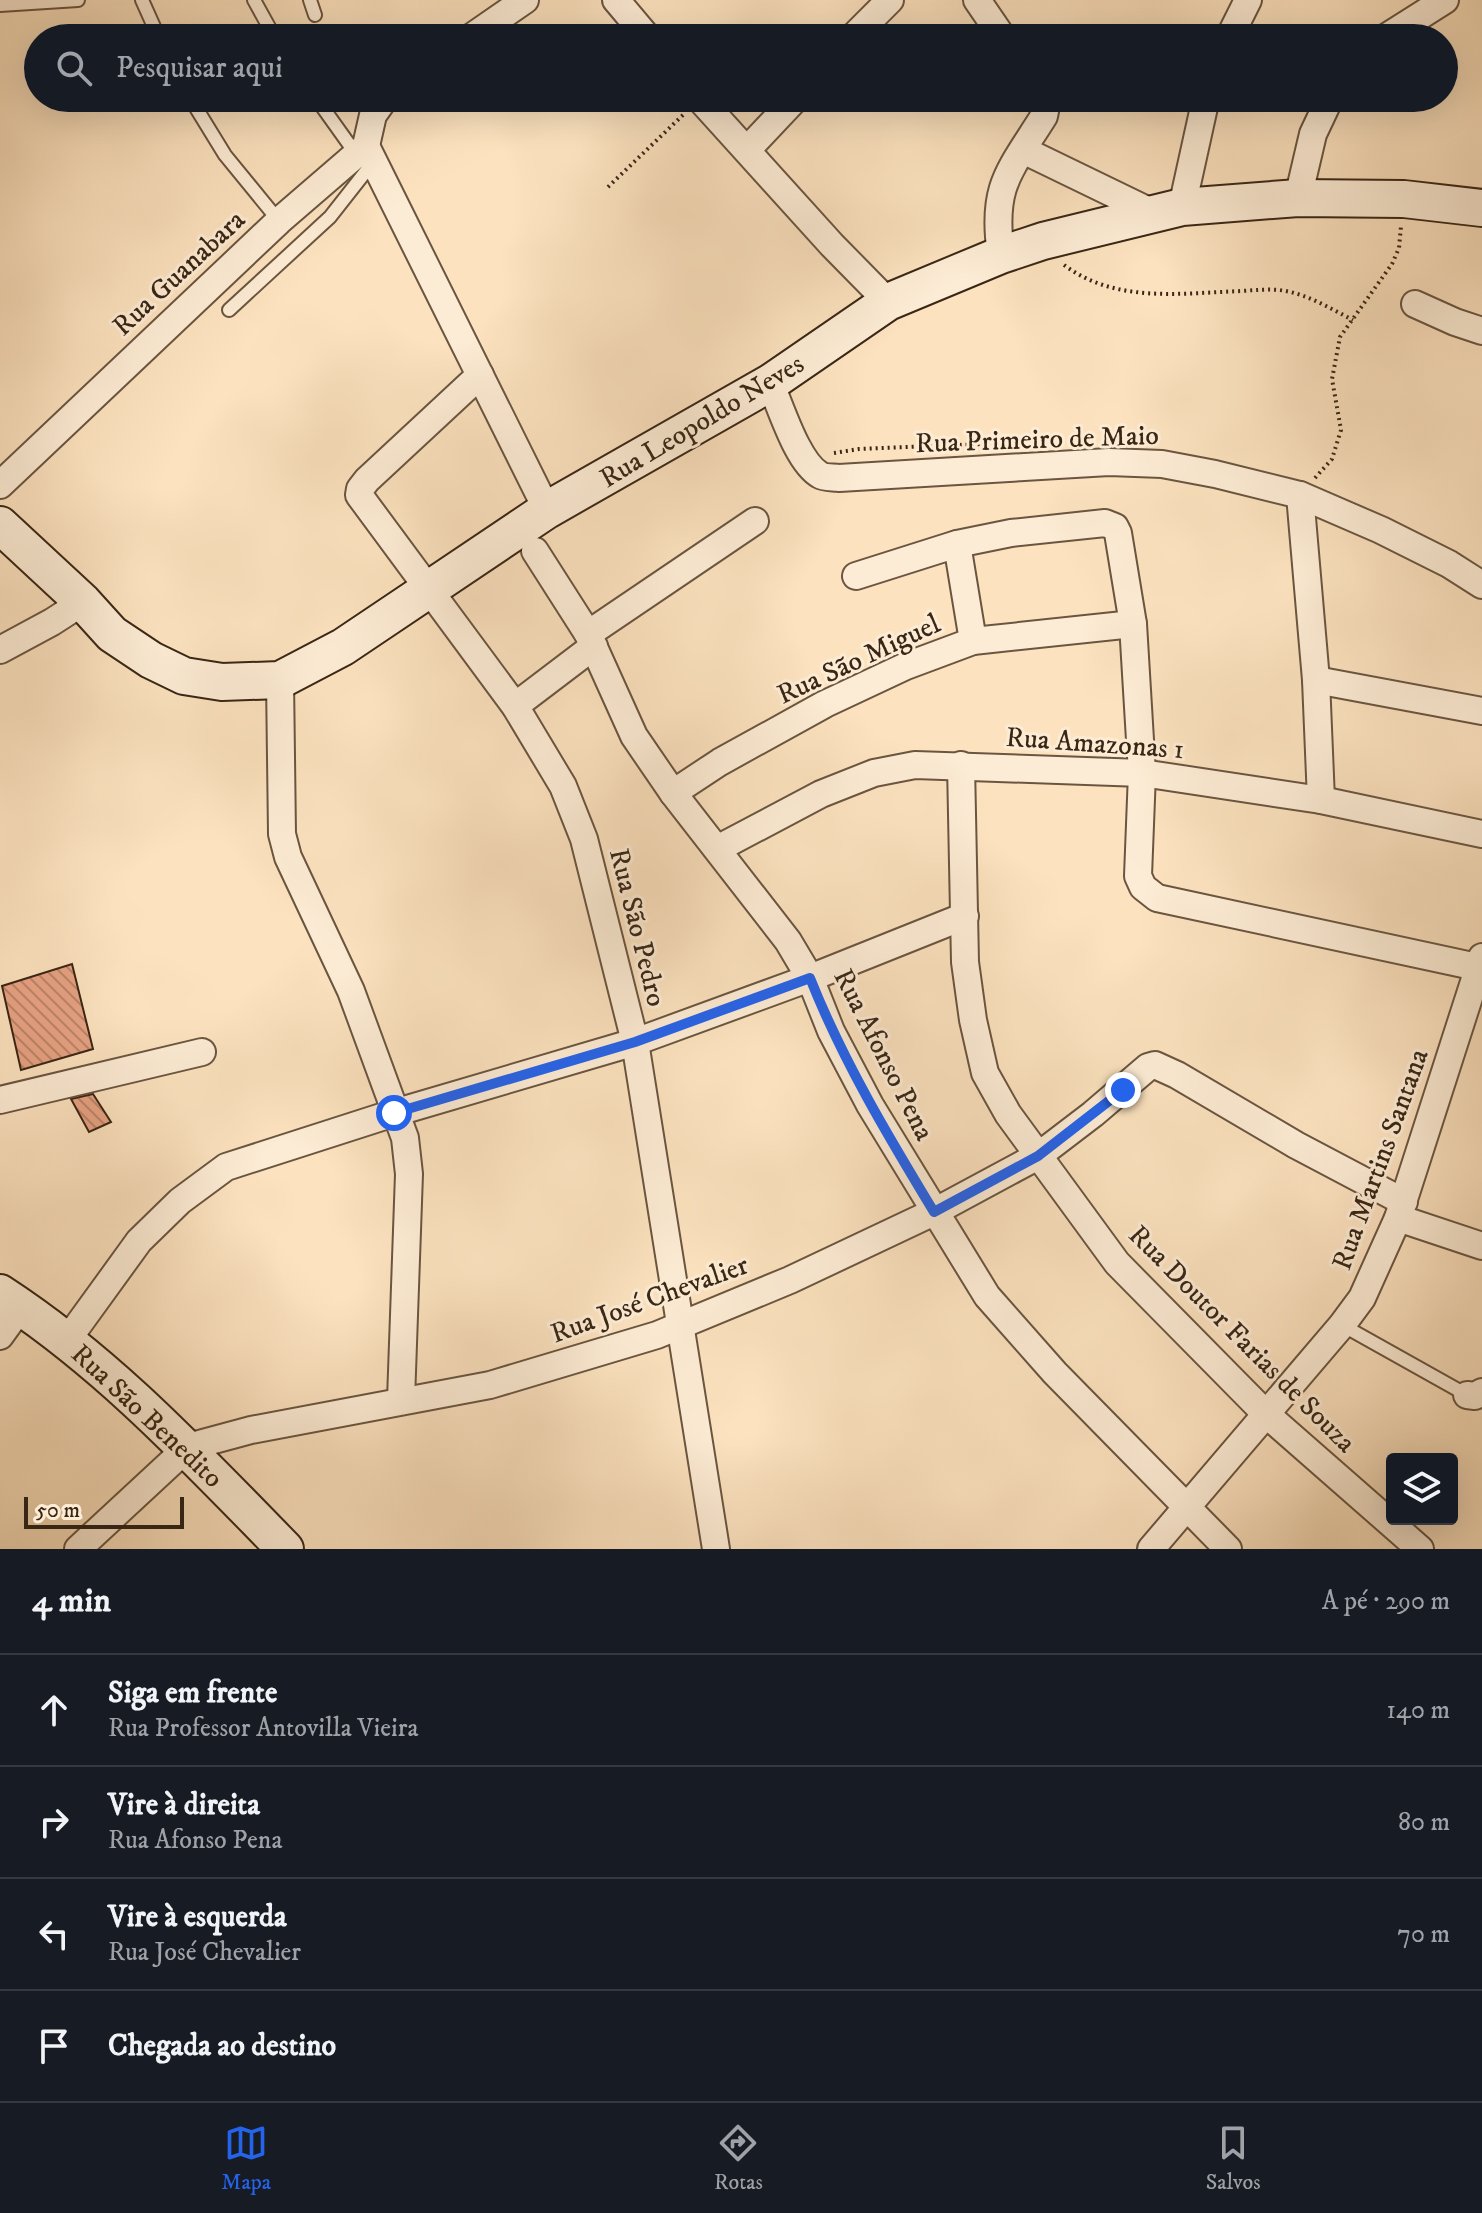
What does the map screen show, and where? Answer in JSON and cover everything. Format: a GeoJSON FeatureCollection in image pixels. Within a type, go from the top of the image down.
{"type":"FeatureCollection","features":[{"type":"Feature","properties":{"kind":"street"},"geometry":{"type":"LineString","coordinates":[[490,24],[525,0]]}},
{"type":"Feature","properties":{"kind":"street"},"geometry":{"type":"LineString","coordinates":[[616,0],[636,24]]}},
{"type":"Feature","properties":{"kind":"street"},"geometry":{"type":"LineString","coordinates":[[866,24],[890,0]]}},
{"type":"Feature","properties":{"kind":"street"},"geometry":{"type":"LineString","coordinates":[[977,0],[993,24]]}},
{"type":"Feature","properties":{"kind":"street"},"geometry":{"type":"LineString","coordinates":[[1236,24],[1248,0]]}},
{"type":"Feature","properties":{"kind":"street"},"geometry":{"type":"LineString","coordinates":[[1407,24],[1445,0]]}},
{"type":"Feature","properties":{"kind":"street"},"geometry":{"type":"LineString","coordinates":[[375,112],[365,154],[547,510]]}},
{"type":"Feature","properties":{"kind":"street"},"geometry":{"type":"LineString","coordinates":[[711,112],[888,302]]}},
{"type":"Feature","properties":{"kind":"street"},"geometry":{"type":"LineString","coordinates":[[747,150],[783,112]]}},
{"type":"Feature","properties":{"kind":"street"},"geometry":{"type":"LineString","coordinates":[[1001,255],[996,225],[998,202],[1009,170],[1045,112]]}},
{"type":"Feature","properties":{"kind":"street"},"geometry":{"type":"LineString","coordinates":[[1023,150],[1168,210],[1201,112]]}},
{"type":"Feature","properties":{"kind":"street"},"geometry":{"type":"LineString","coordinates":[[1298,198],[1313,134],[1323,112]]}},
{"type":"Feature","properties":{"kind":"street","name":"Rua Guanabara"},"geometry":{"type":"LineString","coordinates":[[0,485],[279,221],[365,154]]}},
{"type":"Feature","properties":{"kind":"street","name":"Rua Leopoldo Neves"},"geometry":{"type":"LineString","coordinates":[[0,525],[83,602],[112,634],[151,660],[184,676],[222,682],[280,680],[343,647],[547,510],[770,383],[888,302],[1001,255],[1043,241],[1168,210],[1298,198],[1404,199],[1482,208]]}},
{"type":"Feature","properties":{"kind":"street"},"geometry":{"type":"LineString","coordinates":[[1415,304],[1482,331]]}},
{"type":"Feature","properties":{"kind":"street","name":"Rua São Pedro"},"geometry":{"type":"LineString","coordinates":[[480,375],[367,480],[360,489],[361,500],[515,706],[563,786],[584,839],[635,1042],[716,1549]]}},
{"type":"Feature","properties":{"kind":"street","name":"Rua Primeiro de Maio"},"geometry":{"type":"LineString","coordinates":[[770,383],[797,446],[809,466],[821,476],[839,478],[1109,462],[1215,474],[1300,495],[1395,536],[1482,585]]}},
{"type":"Feature","properties":{"kind":"street"},"geometry":{"type":"LineString","coordinates":[[1300,495],[1316,680],[1321,800]]}},
{"type":"Feature","properties":{"kind":"street"},"geometry":{"type":"LineString","coordinates":[[515,706],[591,640],[755,521]]}},
{"type":"Feature","properties":{"kind":"street"},"geometry":{"type":"LineString","coordinates":[[856,576],[957,544],[1011,533],[1105,523],[1115,527],[1133,624],[1142,773],[1138,876],[1143,887],[1157,898],[1481,964]]}},
{"type":"Feature","properties":{"kind":"street"},"geometry":{"type":"LineString","coordinates":[[957,544],[973,641]]}},
{"type":"Feature","properties":{"kind":"street","name":"Rua Afonso Pena"},"geometry":{"type":"LineString","coordinates":[[535,551],[591,640],[634,736],[673,793],[788,941],[810,978],[844,1055],[934,1212],[987,1296],[1055,1373],[1228,1549]]}},
{"type":"Feature","properties":{"kind":"street"},"geometry":{"type":"LineString","coordinates":[[0,650],[83,602]]}},
{"type":"Feature","properties":{"kind":"street","name":"Rua São Miguel"},"geometry":{"type":"LineString","coordinates":[[673,793],[720,762],[825,704],[906,666],[973,641],[1133,624]]}},
{"type":"Feature","properties":{"kind":"street"},"geometry":{"type":"LineString","coordinates":[[280,680],[282,834],[288,857],[351,991],[405,1138],[409,1174],[401,1400]]}},
{"type":"Feature","properties":{"kind":"street"},"geometry":{"type":"LineString","coordinates":[[1316,680],[1482,711]]}},
{"type":"Feature","properties":{"kind":"street","name":"Rua Amazonas 1"},"geometry":{"type":"LineString","coordinates":[[717,849],[821,794],[874,773],[915,765],[1142,773],[1321,800],[1482,834]]}},
{"type":"Feature","properties":{"kind":"street","name":"Rua Doutor Farias de Souza"},"geometry":{"type":"LineString","coordinates":[[961,765],[965,962],[973,1020],[985,1073],[1008,1114],[1117,1263],[1266,1414],[1420,1549]]}},
{"type":"Feature","properties":{"kind":"street"},"geometry":{"type":"LineString","coordinates":[[68,1339],[139,1241],[180,1201],[226,1167],[394,1113],[635,1042],[810,978],[965,916]]}},
{"type":"Feature","properties":{"kind":"street","name":"Rua Martins Santana"},"geometry":{"type":"LineString","coordinates":[[1151,1549],[1362,1298],[1401,1210],[1481,964]]}},
{"type":"Feature","properties":{"kind":"street"},"geometry":{"type":"LineString","coordinates":[[0,1100],[202,1052]]}},
{"type":"Feature","properties":{"kind":"street","name":"Rua José Chevalier"},"geometry":{"type":"LineString","coordinates":[[78,1549],[188,1447],[251,1430],[490,1385],[657,1335],[790,1280],[934,1212],[1038,1156],[1148,1067],[1162,1066],[1401,1210]]}},
{"type":"Feature","properties":{"kind":"street"},"geometry":{"type":"LineString","coordinates":[[1401,1210],[1482,1246]]}},
{"type":"Feature","properties":{"kind":"street"},"geometry":{"type":"LineString","coordinates":[[0,1336],[11,1300]]}},
{"type":"Feature","properties":{"kind":"street","name":"Rua São Benedito"},"geometry":{"type":"LineString","coordinates":[[11,1300],[68,1339],[188,1447],[285,1549]]}},
{"type":"Feature","properties":{"kind":"lane"},"geometry":{"type":"LineString","coordinates":[[0,5],[78,0]]}},
{"type":"Feature","properties":{"kind":"lane"},"geometry":{"type":"LineString","coordinates":[[142,0],[153,24]]}},
{"type":"Feature","properties":{"kind":"lane"},"geometry":{"type":"LineString","coordinates":[[254,0],[267,24]]}},
{"type":"Feature","properties":{"kind":"lane"},"geometry":{"type":"LineString","coordinates":[[310,0],[315,15]]}},
{"type":"Feature","properties":{"kind":"lane"},"geometry":{"type":"LineString","coordinates":[[199,112],[225,155],[279,221]]}},
{"type":"Feature","properties":{"kind":"lane"},"geometry":{"type":"LineString","coordinates":[[229,310],[330,217],[365,154],[328,112]]}},
{"type":"Feature","properties":{"kind":"lane"},"geometry":{"type":"LineString","coordinates":[[1342,1325],[1474,1394]]}},
{"type":"Feature","properties":{"kind":"path"},"geometry":{"type":"LineString","coordinates":[[608,187],[686,112]]}},
{"type":"Feature","properties":{"kind":"path"},"geometry":{"type":"LineString","coordinates":[[1300,495],[1332,459],[1341,430],[1332,379],[1340,337],[1392,264],[1399,248],[1404,199]]}},
{"type":"Feature","properties":{"kind":"path"},"geometry":{"type":"LineString","coordinates":[[1043,241],[1058,261],[1076,274],[1107,286],[1139,294],[1276,290],[1301,294],[1353,320]]}},
{"type":"Feature","properties":{"kind":"building"},"geometry":{"type":"Polygon","coordinates":[[[72,964],[93,1049],[21,1070],[2,986],[72,964]]]}},
{"type":"Feature","properties":{"kind":"building"},"geometry":{"type":"Polygon","coordinates":[[[93,1094],[111,1122],[89,1132],[71,1099],[93,1094]]]}},
{"type":"Feature","properties":{"kind":"route"},"geometry":{"type":"LineString","coordinates":[[394,1113],[635,1042],[810,978],[831,1031],[870,1105],[934,1212],[1038,1156],[1123,1090]]}}]}
